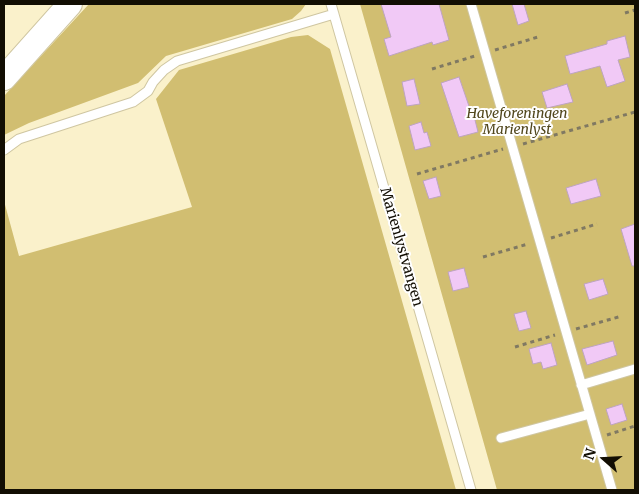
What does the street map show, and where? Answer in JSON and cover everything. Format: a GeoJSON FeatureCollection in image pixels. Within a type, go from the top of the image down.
{"type":"FeatureCollection","features":[{"type":"Feature","properties":{"kind":"street"},"geometry":{"type":"LineString","coordinates":[[4,78],[70,4]]}},
{"type":"Feature","properties":{"kind":"lane","name":"Marienlystvangen"},"geometry":{"type":"LineString","coordinates":[[331,4],[471,490]]}},
{"type":"Feature","properties":{"kind":"lane"},"geometry":{"type":"LineString","coordinates":[[472,4],[612,490]]}},
{"type":"Feature","properties":{"kind":"lane"},"geometry":{"type":"LineString","coordinates":[[4,150],[19,139],[133,102],[148,91],[164,70],[177,61],[334,14]]}},
{"type":"Feature","properties":{"kind":"lane"},"geometry":{"type":"LineString","coordinates":[[581,385],[635,369]]}},
{"type":"Feature","properties":{"kind":"lane"},"geometry":{"type":"LineString","coordinates":[[501,438],[590,414]]}},
{"type":"Feature","properties":{"kind":"path"},"geometry":{"type":"LineString","coordinates":[[625,13],[635,10]]}},
{"type":"Feature","properties":{"kind":"path"},"geometry":{"type":"LineString","coordinates":[[417,174],[635,112]]}},
{"type":"Feature","properties":{"kind":"path"},"geometry":{"type":"LineString","coordinates":[[597,438],[635,426]]}},
{"type":"Feature","properties":{"kind":"green space"},"geometry":{"type":"Polygon","coordinates":[[[89,4],[306,4],[292,19],[166,56],[138,83],[29,123],[4,135],[4,96],[89,4]]]}},
{"type":"Feature","properties":{"kind":"green space","name":"Haveforeningen Marienlyst"},"geometry":{"type":"Polygon","coordinates":[[[360,4],[635,4],[635,490],[497,490],[360,4]]]}},
{"type":"Feature","properties":{"kind":"green space"},"geometry":{"type":"Polygon","coordinates":[[[308,35],[330,49],[456,490],[4,490],[4,201],[19,256],[192,207],[156,99],[179,70],[291,37],[308,35]]]}},
{"type":"Feature","properties":{"kind":"building"},"geometry":{"type":"Polygon","coordinates":[[[381,4],[439,4],[449,40],[433,45],[432,42],[389,56],[384,39],[391,37],[381,4]]]}},
{"type":"Feature","properties":{"kind":"building"},"geometry":{"type":"Polygon","coordinates":[[[512,4],[524,4],[529,21],[518,25],[512,4]]]}},
{"type":"Feature","properties":{"kind":"building"},"geometry":{"type":"Polygon","coordinates":[[[625,36],[630,57],[618,60],[625,81],[607,87],[600,66],[570,74],[565,56],[607,44],[607,41],[625,36]]]}},
{"type":"Feature","properties":{"kind":"building"},"geometry":{"type":"Polygon","coordinates":[[[459,77],[471,112],[473,112],[478,132],[459,137],[441,83],[459,77]]]}},
{"type":"Feature","properties":{"kind":"building"},"geometry":{"type":"Polygon","coordinates":[[[414,79],[420,104],[407,106],[402,82],[414,79]]]}},
{"type":"Feature","properties":{"kind":"building"},"geometry":{"type":"Polygon","coordinates":[[[567,84],[573,102],[547,108],[542,92],[567,84]]]}},
{"type":"Feature","properties":{"kind":"building"},"geometry":{"type":"Polygon","coordinates":[[[421,122],[424,133],[427,132],[431,146],[415,150],[409,126],[421,122]]]}},
{"type":"Feature","properties":{"kind":"building"},"geometry":{"type":"Polygon","coordinates":[[[436,177],[441,196],[429,199],[423,181],[436,177]]]}},
{"type":"Feature","properties":{"kind":"building"},"geometry":{"type":"Polygon","coordinates":[[[596,179],[601,196],[571,204],[566,188],[596,179]]]}},
{"type":"Feature","properties":{"kind":"building"},"geometry":{"type":"Polygon","coordinates":[[[635,224],[635,266],[632,266],[621,229],[635,224]]]}},
{"type":"Feature","properties":{"kind":"building"},"geometry":{"type":"Polygon","coordinates":[[[464,268],[469,287],[453,291],[448,272],[464,268]]]}},
{"type":"Feature","properties":{"kind":"building"},"geometry":{"type":"Polygon","coordinates":[[[603,279],[608,294],[589,300],[584,284],[603,279]]]}},
{"type":"Feature","properties":{"kind":"building"},"geometry":{"type":"Polygon","coordinates":[[[526,311],[531,328],[519,331],[514,314],[526,311]]]}},
{"type":"Feature","properties":{"kind":"building"},"geometry":{"type":"Polygon","coordinates":[[[613,341],[617,355],[587,365],[582,349],[613,341]]]}},
{"type":"Feature","properties":{"kind":"building"},"geometry":{"type":"Polygon","coordinates":[[[551,343],[557,365],[543,369],[541,362],[533,364],[529,349],[551,343]]]}},
{"type":"Feature","properties":{"kind":"building"},"geometry":{"type":"Polygon","coordinates":[[[622,404],[627,420],[611,425],[606,409],[622,404]]]}}]}
